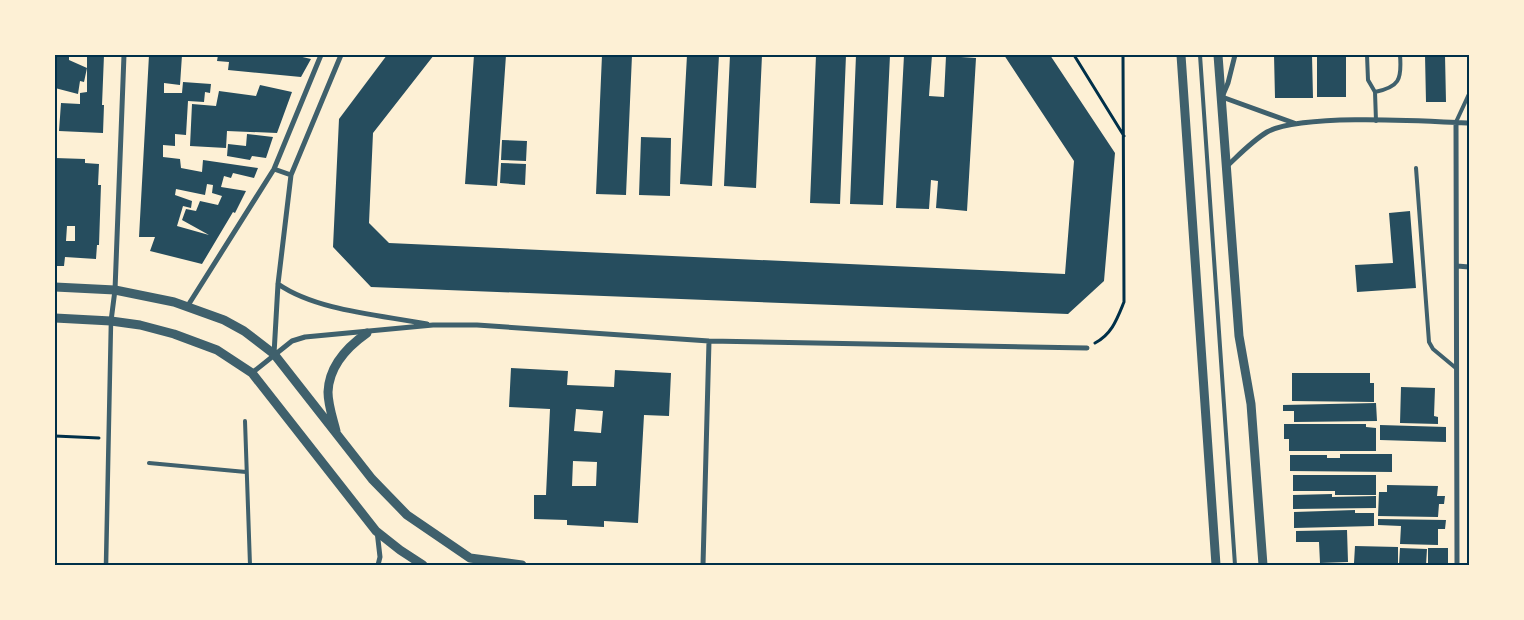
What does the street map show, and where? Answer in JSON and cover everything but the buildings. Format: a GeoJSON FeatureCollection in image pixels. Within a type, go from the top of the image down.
{"type":"FeatureCollection","features":[{"type":"Feature","properties":{"kind":"street"},"geometry":{"type":"LineString","coordinates":[[106,565],[111,321],[115,290],[124,55]]}},
{"type":"Feature","properties":{"kind":"street"},"geometry":{"type":"LineString","coordinates":[[187,307],[274,169],[321,55]]}},
{"type":"Feature","properties":{"kind":"street"},"geometry":{"type":"LineString","coordinates":[[274,354],[278,284],[291,175],[342,55]]}},
{"type":"Feature","properties":{"kind":"street"},"geometry":{"type":"LineString","coordinates":[[1181,55],[1216,565]]}},
{"type":"Feature","properties":{"kind":"street"},"geometry":{"type":"LineString","coordinates":[[1218,55],[1239,336],[1251,404],[1263,565]]}},
{"type":"Feature","properties":{"kind":"street"},"geometry":{"type":"LineString","coordinates":[[1222,97],[1228,84],[1235,55]]}},
{"type":"Feature","properties":{"kind":"street"},"geometry":{"type":"LineString","coordinates":[[1222,97],[1295,123]]}},
{"type":"Feature","properties":{"kind":"street"},"geometry":{"type":"LineString","coordinates":[[1226,167],[1267,132],[1295,123],[1376,121],[1469,123]]}},
{"type":"Feature","properties":{"kind":"street"},"geometry":{"type":"LineString","coordinates":[[1456,122],[1457,565]]}},
{"type":"Feature","properties":{"kind":"street"},"geometry":{"type":"LineString","coordinates":[[274,169],[291,175]]}},
{"type":"Feature","properties":{"kind":"street"},"geometry":{"type":"LineString","coordinates":[[1456,266],[1469,268]]}},
{"type":"Feature","properties":{"kind":"street"},"geometry":{"type":"LineString","coordinates":[[278,284],[291,293],[314,303],[433,325]]}},
{"type":"Feature","properties":{"kind":"street"},"geometry":{"type":"LineString","coordinates":[[55,287],[115,290],[174,302],[224,320],[244,331],[274,354],[372,478],[407,514],[470,562],[522,565]]}},
{"type":"Feature","properties":{"kind":"street"},"geometry":{"type":"LineString","coordinates":[[55,318],[111,321],[140,325],[174,334],[217,350],[252,373],[376,531],[423,565]]}},
{"type":"Feature","properties":{"kind":"street"},"geometry":{"type":"LineString","coordinates":[[252,373],[292,341],[305,337],[327,334],[367,333],[433,325],[477,325],[708,340],[1087,348]]}},
{"type":"Feature","properties":{"kind":"street"},"geometry":{"type":"LineString","coordinates":[[336,434],[328,393],[332,370],[352,343],[367,333]]}},
{"type":"Feature","properties":{"kind":"street"},"geometry":{"type":"LineString","coordinates":[[703,565],[708,340]]}},
{"type":"Feature","properties":{"kind":"street"},"geometry":{"type":"LineString","coordinates":[[376,531],[380,557],[378,565]]}},
{"type":"Feature","properties":{"kind":"lane"},"geometry":{"type":"LineString","coordinates":[[1200,55],[1235,565]]}},
{"type":"Feature","properties":{"kind":"lane"},"geometry":{"type":"LineString","coordinates":[[1367,55],[1368,80],[1375,92],[1376,121]]}},
{"type":"Feature","properties":{"kind":"lane"},"geometry":{"type":"LineString","coordinates":[[1375,92],[1391,88],[1399,79],[1402,69],[1400,55]]}},
{"type":"Feature","properties":{"kind":"lane"},"geometry":{"type":"LineString","coordinates":[[1456,122],[1469,94]]}},
{"type":"Feature","properties":{"kind":"lane"},"geometry":{"type":"LineString","coordinates":[[1416,168],[1429,342],[1433,349],[1457,369]]}},
{"type":"Feature","properties":{"kind":"lane"},"geometry":{"type":"LineString","coordinates":[[245,421],[250,565]]}},
{"type":"Feature","properties":{"kind":"lane"},"geometry":{"type":"LineString","coordinates":[[149,463],[246,472]]}},
{"type":"Feature","properties":{"kind":"path"},"geometry":{"type":"LineString","coordinates":[[1074,55],[1125,136]]}},
{"type":"Feature","properties":{"kind":"path"},"geometry":{"type":"LineString","coordinates":[[1087,348],[1103,339],[1116,324],[1124,302],[1125,136],[1123,55]]}},
{"type":"Feature","properties":{"kind":"path"},"geometry":{"type":"LineString","coordinates":[[55,436],[108,438]]}}]}
